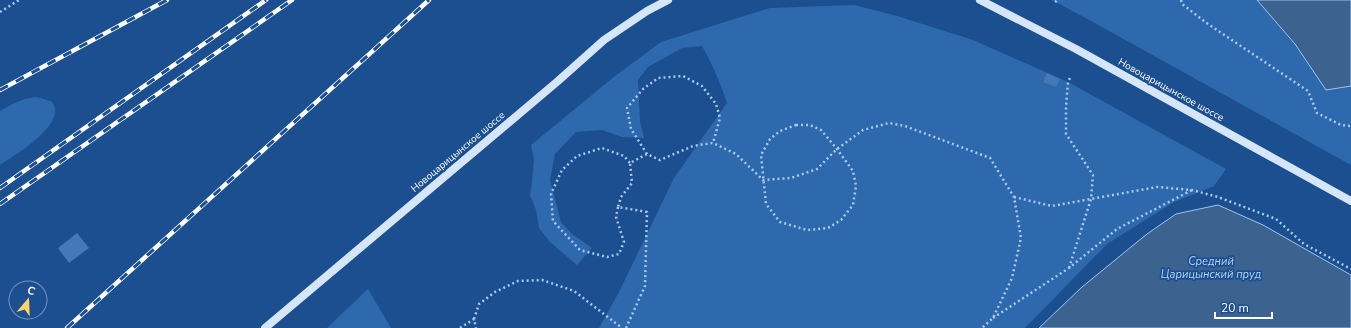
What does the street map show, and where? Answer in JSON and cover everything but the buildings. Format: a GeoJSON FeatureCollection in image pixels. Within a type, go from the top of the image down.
{"type":"FeatureCollection","features":[{"type":"Feature","properties":{"kind":"main road","name":"Новоцарицынское шоссе"},"geometry":{"type":"LineString","coordinates":[[265,328],[558,81],[604,40],[647,11],[668,0]]}},
{"type":"Feature","properties":{"kind":"main road","name":"Новоцарицынское шоссе"},"geometry":{"type":"LineString","coordinates":[[980,0],[1076,49],[1351,201]]}},
{"type":"Feature","properties":{"kind":"path"},"geometry":{"type":"LineString","coordinates":[[0,12],[19,0]]}},
{"type":"Feature","properties":{"kind":"path"},"geometry":{"type":"LineString","coordinates":[[1181,0],[1182,4],[1208,24],[1308,92],[1317,113],[1341,125],[1351,126]]}},
{"type":"Feature","properties":{"kind":"path"},"geometry":{"type":"LineString","coordinates":[[713,143],[720,118],[716,104],[702,86],[683,76],[658,78],[643,89],[627,108],[631,129],[647,154],[660,160],[693,146],[713,143],[736,154],[763,180],[791,178],[817,169],[837,149],[863,130],[889,123],[905,126],[990,158],[1014,198],[1021,238],[1012,278],[993,318]]}},
{"type":"Feature","properties":{"kind":"path"},"geometry":{"type":"LineString","coordinates":[[1069,268],[1092,199],[1092,175],[1066,134],[1068,82],[1071,76]]}},
{"type":"Feature","properties":{"kind":"path"},"geometry":{"type":"LineString","coordinates":[[796,125],[810,125],[820,130],[837,149],[853,171],[856,186],[853,205],[841,220],[828,228],[807,230],[780,222],[766,204],[763,180],[761,155],[770,139],[780,130],[796,125]]}},
{"type":"Feature","properties":{"kind":"path"},"geometry":{"type":"LineString","coordinates":[[602,148],[624,156],[630,164],[632,183],[621,197],[618,206],[616,217],[624,242],[619,254],[607,257],[580,250],[553,221],[551,194],[562,170],[577,156],[602,148]]}},
{"type":"Feature","properties":{"kind":"path"},"geometry":{"type":"LineString","coordinates":[[630,164],[647,154]]}},
{"type":"Feature","properties":{"kind":"path"},"geometry":{"type":"LineString","coordinates":[[1014,198],[1052,206],[1157,187],[1192,190],[1218,197],[1276,219],[1304,244],[1351,269]]}},
{"type":"Feature","properties":{"kind":"path"},"geometry":{"type":"LineString","coordinates":[[982,328],[993,318],[1069,268],[1117,229],[1192,190]]}},
{"type":"Feature","properties":{"kind":"path"},"geometry":{"type":"LineString","coordinates":[[618,206],[647,212],[644,286],[626,328]]}},
{"type":"Feature","properties":{"kind":"path"},"geometry":{"type":"LineString","coordinates":[[476,328],[474,319],[479,304],[495,292],[518,281],[542,280],[574,291],[622,328]]}},
{"type":"Feature","properties":{"kind":"path"},"geometry":{"type":"LineString","coordinates":[[460,328],[474,319]]}},
{"type":"Feature","properties":{"kind":"shaded area"},"geometry":{"type":"Polygon","coordinates":[[[1052,0],[1351,0],[1351,165],[1091,21],[1052,0]]]}},
{"type":"Feature","properties":{"kind":"shaded area"},"geometry":{"type":"Polygon","coordinates":[[[854,5],[897,16],[973,40],[1068,82],[1226,169],[1214,186],[1174,202],[1107,244],[1025,328],[599,328],[619,292],[674,178],[727,103],[722,88],[702,46],[682,48],[648,67],[638,80],[640,121],[644,138],[622,137],[602,130],[576,132],[555,154],[550,180],[561,222],[572,234],[592,248],[577,265],[550,242],[539,228],[536,210],[530,195],[534,160],[531,145],[615,76],[661,42],[770,8],[854,5]]]}},
{"type":"Feature","properties":{"kind":"shaded area"},"geometry":{"type":"Polygon","coordinates":[[[35,97],[52,102],[55,110],[53,119],[47,129],[38,138],[0,165],[0,111],[17,102],[35,97]]]}},
{"type":"Feature","properties":{"kind":"shaded area"},"geometry":{"type":"Polygon","coordinates":[[[368,289],[391,328],[327,328],[368,289]]]}},
{"type":"Feature","properties":{"kind":"water"},"geometry":{"type":"Polygon","coordinates":[[[1257,0],[1351,0],[1351,86],[1326,90],[1295,44],[1257,0]]]}},
{"type":"Feature","properties":{"kind":"water","name":"Средний Царицынский пруд"},"geometry":{"type":"Polygon","coordinates":[[[1218,205],[1263,225],[1351,275],[1351,328],[1039,328],[1082,287],[1147,234],[1176,214],[1218,205]]]}},
{"type":"Feature","properties":{"kind":"railway"},"geometry":{"type":"LineString","coordinates":[[0,90],[167,0]]}},
{"type":"Feature","properties":{"kind":"railway"},"geometry":{"type":"LineString","coordinates":[[0,188],[266,0]]}},
{"type":"Feature","properties":{"kind":"railway"},"geometry":{"type":"LineString","coordinates":[[0,204],[292,0]]}},
{"type":"Feature","properties":{"kind":"railway"},"geometry":{"type":"LineString","coordinates":[[67,328],[429,0]]}}]}
